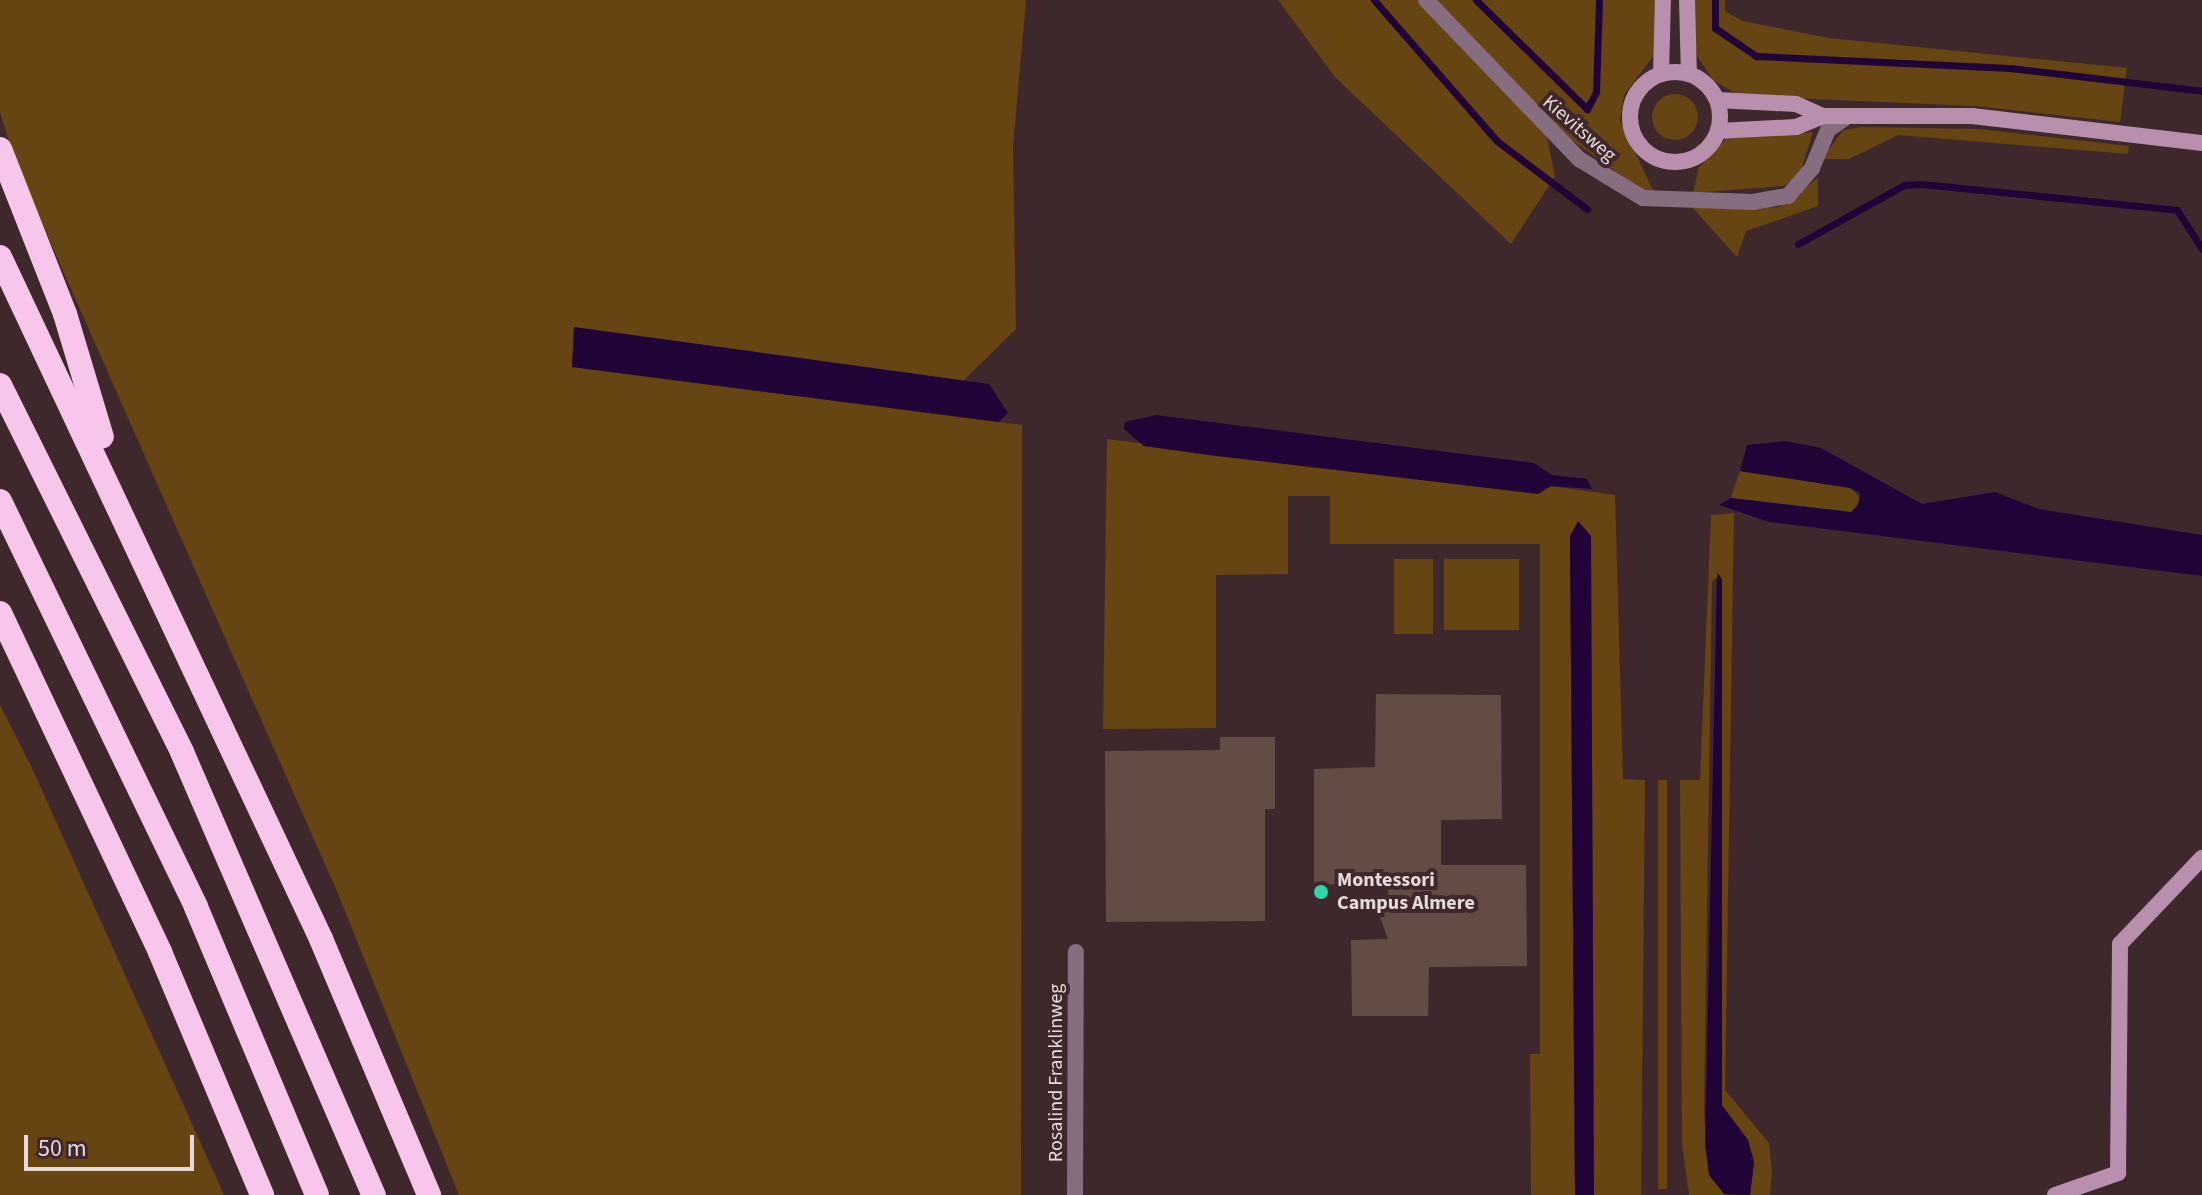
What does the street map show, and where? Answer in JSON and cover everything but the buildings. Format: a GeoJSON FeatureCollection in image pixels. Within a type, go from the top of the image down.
{"type":"FeatureCollection","features":[{"type":"Feature","properties":{"kind":"highway"},"geometry":{"type":"LineString","coordinates":[[0,149],[65,314],[122,505]]}},
{"type":"Feature","properties":{"kind":"highway"},"geometry":{"type":"LineString","coordinates":[[0,257],[122,505],[429,1195]]}},
{"type":"Feature","properties":{"kind":"highway"},"geometry":{"type":"LineString","coordinates":[[0,385],[182,752],[374,1195]]}},
{"type":"Feature","properties":{"kind":"highway"},"geometry":{"type":"LineString","coordinates":[[0,501],[196,907],[317,1195]]}},
{"type":"Feature","properties":{"kind":"highway"},"geometry":{"type":"LineString","coordinates":[[0,613],[160,952],[262,1195]]}},
{"type":"Feature","properties":{"kind":"street","name":"Kievitsweg"},"geometry":{"type":"LineString","coordinates":[[1426,0],[1579,159],[1643,198],[1753,202],[1788,196],[1812,168],[1828,130],[1848,116]]}},
{"type":"Feature","properties":{"kind":"street"},"geometry":{"type":"LineString","coordinates":[[1661,74],[1663,0]]}},
{"type":"Feature","properties":{"kind":"street"},"geometry":{"type":"LineString","coordinates":[[1687,0],[1689,74]]}},
{"type":"Feature","properties":{"kind":"street"},"geometry":{"type":"LineString","coordinates":[[1823,116],[1796,104],[1717,100],[1689,74],[1661,74],[1643,84],[1629,111],[1642,149],[1660,160],[1688,161],[1718,131],[1796,127],[1823,116],[1972,116],[2202,143]]}},
{"type":"Feature","properties":{"kind":"street"},"geometry":{"type":"LineString","coordinates":[[1717,100],[1718,131]]}},
{"type":"Feature","properties":{"kind":"street"},"geometry":{"type":"LineString","coordinates":[[2055,1195],[2118,1173],[2120,944],[2202,858]]}},
{"type":"Feature","properties":{"kind":"street","name":"Rosalind Franklinweg"},"geometry":{"type":"LineString","coordinates":[[1075,1195],[1076,952]]}},
{"type":"Feature","properties":{"kind":"shaded area"},"geometry":{"type":"Polygon","coordinates":[[[0,0],[1026,0],[1013,146],[1016,329],[963,381],[574,328],[572,367],[1022,425],[1021,1195],[459,1195],[339,896],[16,164],[0,112],[0,0]]]}},
{"type":"Feature","properties":{"kind":"shaded area"},"geometry":{"type":"Polygon","coordinates":[[[1278,0],[1419,0],[1547,137],[1555,176],[1511,244],[1335,77],[1278,0]]]}},
{"type":"Feature","properties":{"kind":"shaded area"},"geometry":{"type":"Polygon","coordinates":[[[1435,0],[1656,0],[1655,54],[1624,95],[1620,121],[1653,190],[1643,191],[1548,123],[1435,0]]]}},
{"type":"Feature","properties":{"kind":"shaded area"},"geometry":{"type":"Polygon","coordinates":[[[1692,0],[1725,0],[1725,11],[1742,21],[1828,38],[2127,68],[2120,122],[1975,106],[1740,96],[1713,80],[1697,56],[1692,0]]]}},
{"type":"Feature","properties":{"kind":"shaded area"},"geometry":{"type":"Polygon","coordinates":[[[1675,94],[1691,101],[1698,117],[1691,133],[1675,140],[1659,133],[1652,117],[1659,101],[1675,94]]]}},
{"type":"Feature","properties":{"kind":"shaded area"},"geometry":{"type":"Polygon","coordinates":[[[1861,127],[1979,129],[2129,146],[2128,154],[1898,135],[1849,159],[1822,159],[1843,130],[1861,127]]]}},
{"type":"Feature","properties":{"kind":"shaded area"},"geometry":{"type":"Polygon","coordinates":[[[1813,132],[1800,174],[1784,186],[1693,193],[1699,167],[1726,139],[1813,132]]]}},
{"type":"Feature","properties":{"kind":"shaded area"},"geometry":{"type":"Polygon","coordinates":[[[1818,178],[1818,206],[1746,231],[1737,257],[1693,208],[1780,207],[1818,178]]]}},
{"type":"Feature","properties":{"kind":"shaded area"},"geometry":{"type":"Polygon","coordinates":[[[574,327],[989,384],[1008,413],[999,422],[572,367],[574,327]]]}},
{"type":"Feature","properties":{"kind":"shaded area"},"geometry":{"type":"Polygon","coordinates":[[[1156,415],[1534,463],[1552,475],[1587,479],[1592,489],[1551,486],[1538,494],[1208,455],[1144,446],[1124,429],[1125,422],[1156,415]]]}},
{"type":"Feature","properties":{"kind":"shaded area"},"geometry":{"type":"Polygon","coordinates":[[[1107,439],[1538,494],[1551,486],[1615,495],[1623,779],[1645,780],[1641,1195],[1594,1195],[1591,536],[1570,536],[1575,1195],[1531,1195],[1530,1054],[1540,1054],[1540,544],[1330,544],[1330,496],[1288,496],[1288,574],[1216,575],[1216,728],[1103,729],[1107,439]]]}},
{"type":"Feature","properties":{"kind":"shaded area"},"geometry":{"type":"Polygon","coordinates":[[[1785,441],[1821,448],[1922,504],[1995,492],[2039,509],[2202,535],[2202,576],[1769,522],[1719,505],[1731,498],[1851,512],[1858,506],[1860,493],[1850,488],[1740,471],[1747,445],[1785,441]]]}},
{"type":"Feature","properties":{"kind":"shaded area"},"geometry":{"type":"Polygon","coordinates":[[[1740,471],[1850,488],[1862,499],[1851,512],[1731,498],[1740,471]]]}},
{"type":"Feature","properties":{"kind":"shaded area"},"geometry":{"type":"Polygon","coordinates":[[[1734,513],[1725,1090],[1769,1143],[1772,1171],[1770,1195],[1750,1195],[1754,1162],[1748,1140],[1722,1106],[1720,574],[1712,582],[1704,1112],[1709,1175],[1727,1195],[1689,1195],[1682,1144],[1680,780],[1700,780],[1711,515],[1734,513]]]}},
{"type":"Feature","properties":{"kind":"shaded area"},"geometry":{"type":"Polygon","coordinates":[[[1578,521],[1591,536],[1594,1195],[1575,1195],[1570,536],[1578,521]]]}},
{"type":"Feature","properties":{"kind":"shaded area"},"geometry":{"type":"Polygon","coordinates":[[[1394,559],[1433,559],[1433,634],[1394,634],[1394,559]]]}},
{"type":"Feature","properties":{"kind":"shaded area"},"geometry":{"type":"Polygon","coordinates":[[[1444,559],[1519,559],[1519,630],[1444,630],[1444,559]]]}},
{"type":"Feature","properties":{"kind":"shaded area"},"geometry":{"type":"Polygon","coordinates":[[[1717,573],[1722,579],[1722,1105],[1748,1140],[1754,1162],[1750,1195],[1724,1194],[1709,1175],[1705,1144],[1717,573]]]}},
{"type":"Feature","properties":{"kind":"shaded area"},"geometry":{"type":"Polygon","coordinates":[[[0,705],[32,768],[224,1195],[0,1195],[0,705]]]}},
{"type":"Feature","properties":{"kind":"shaded area"},"geometry":{"type":"Polygon","coordinates":[[[1658,780],[1667,780],[1667,1189],[1658,1189],[1658,780]]]}},
{"type":"Feature","properties":{"kind":"waterway"},"geometry":{"type":"LineString","coordinates":[[1374,0],[1497,141],[1587,209]]}},
{"type":"Feature","properties":{"kind":"waterway"},"geometry":{"type":"LineString","coordinates":[[1476,0],[1587,109],[1596,92],[1599,0]]}},
{"type":"Feature","properties":{"kind":"waterway"},"geometry":{"type":"LineString","coordinates":[[1715,0],[1715,28],[1756,56],[2010,68],[2202,91]]}},
{"type":"Feature","properties":{"kind":"waterway"},"geometry":{"type":"LineString","coordinates":[[1798,244],[1904,185],[1922,184],[2177,210],[2202,249]]}},
{"type":"Feature","properties":{"kind":"place","name":"Montessori Campus Almere"},"geometry":{"type":"Point","coordinates":[1321,892]}}]}
